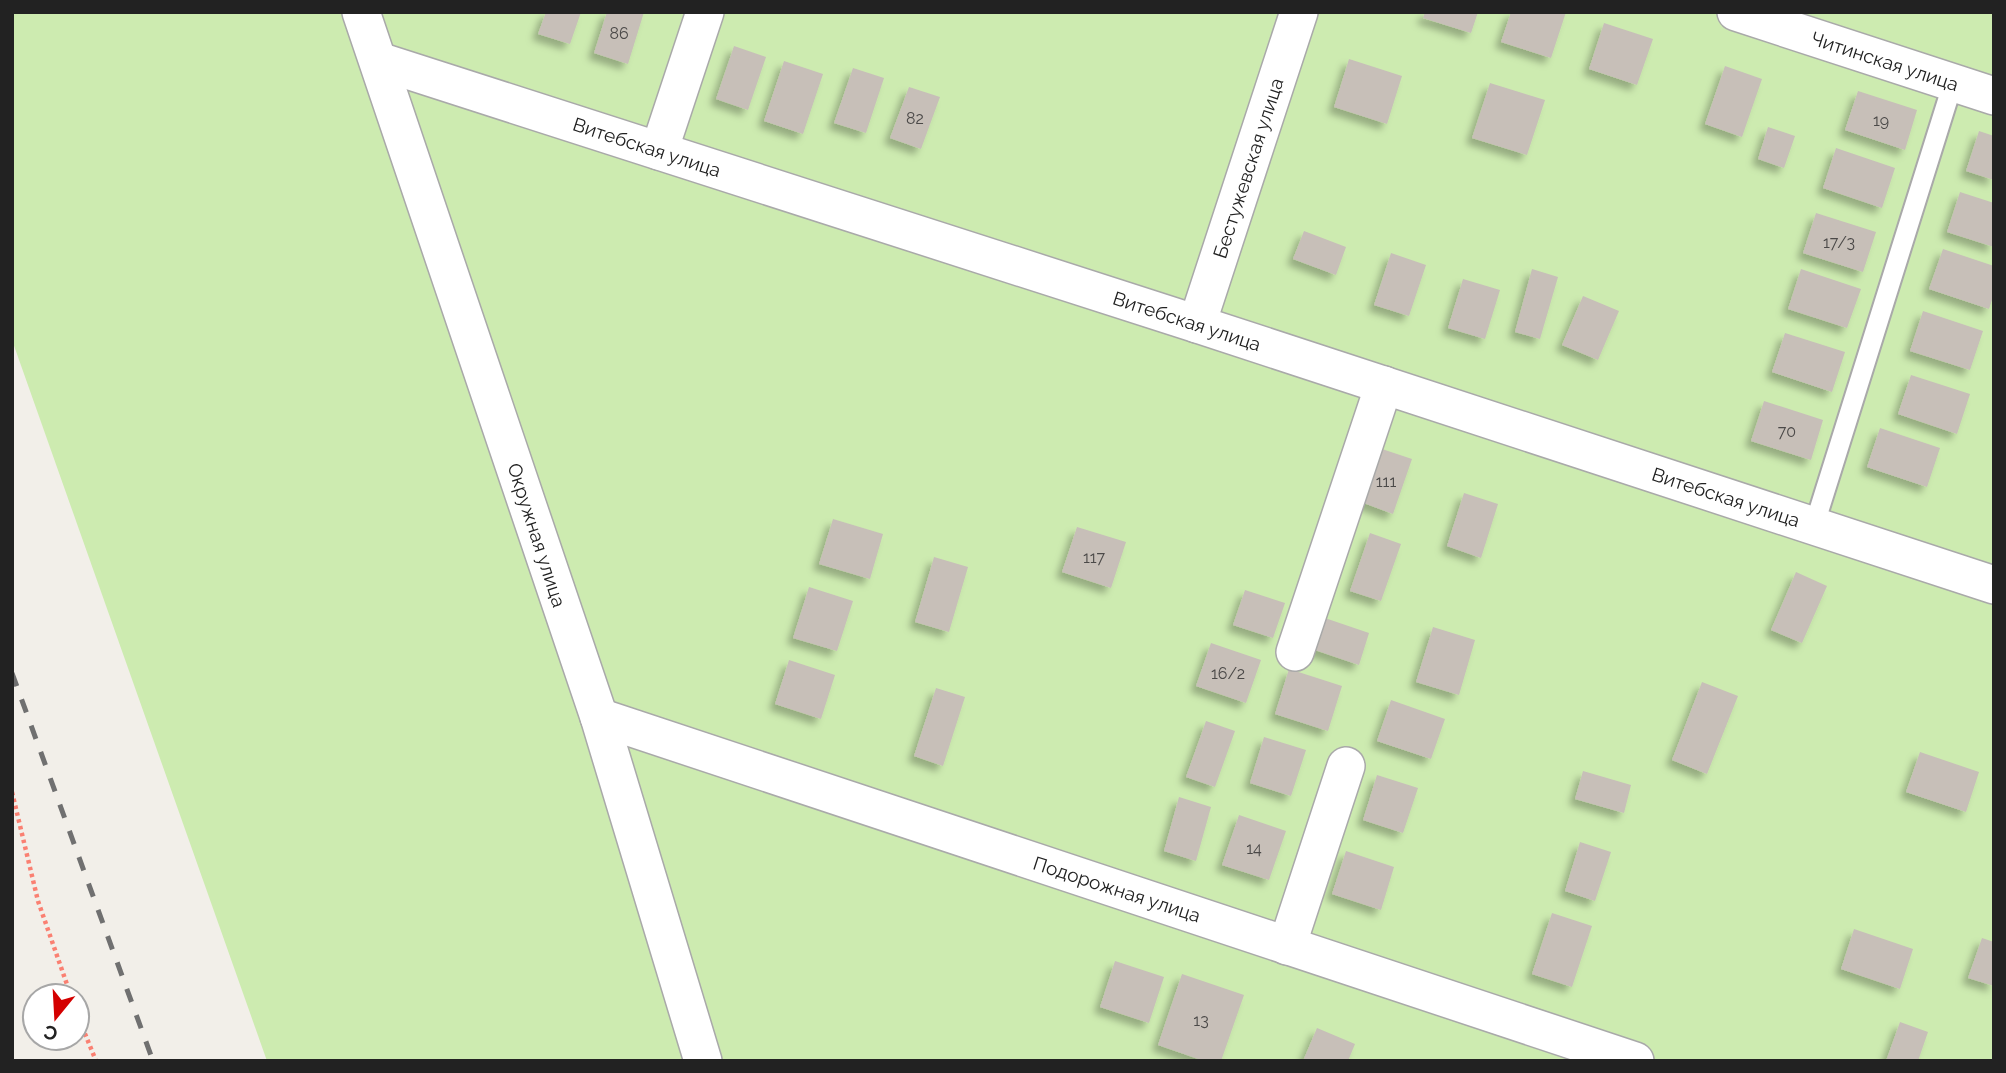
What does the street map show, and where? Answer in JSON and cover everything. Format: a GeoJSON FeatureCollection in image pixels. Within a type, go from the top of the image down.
{"type":"FeatureCollection","features":[{"type":"Feature","properties":{"kind":"street","name":"Окружная улица"},"geometry":{"type":"LineString","coordinates":[[361,12],[598,717],[703,1061]]}},
{"type":"Feature","properties":{"kind":"street"},"geometry":{"type":"LineString","coordinates":[[659,151],[705,12]]}},
{"type":"Feature","properties":{"kind":"street","name":"Бестужевская улица"},"geometry":{"type":"LineString","coordinates":[[1198,324],[1299,12]]}},
{"type":"Feature","properties":{"kind":"street","name":"Читинская улица"},"geometry":{"type":"LineString","coordinates":[[1736,12],[1994,96]]}},
{"type":"Feature","properties":{"kind":"street","name":"Витебская улица"},"geometry":{"type":"LineString","coordinates":[[379,61],[1198,324],[1994,585]]}},
{"type":"Feature","properties":{"kind":"street"},"geometry":{"type":"LineString","coordinates":[[1295,652],[1384,385]]}},
{"type":"Feature","properties":{"kind":"street","name":"Подорожная улица"},"geometry":{"type":"LineString","coordinates":[[598,717],[1635,1061]]}},
{"type":"Feature","properties":{"kind":"street"},"geometry":{"type":"LineString","coordinates":[[1287,946],[1346,766]]}},
{"type":"Feature","properties":{"kind":"lane"},"geometry":{"type":"LineString","coordinates":[[1814,526],[1953,83]]}},
{"type":"Feature","properties":{"kind":"path"},"geometry":{"type":"LineString","coordinates":[[12,792],[38,901],[66,982]]}},
{"type":"Feature","properties":{"kind":"green space"},"geometry":{"type":"Polygon","coordinates":[[[12,12],[1994,12],[1994,1061],[267,1061],[12,340],[12,12]]]}},
{"type":"Feature","properties":{"kind":"building"},"geometry":{"type":"Polygon","coordinates":[[[546,12],[581,12],[570,44],[538,34],[546,12]]]}},
{"type":"Feature","properties":{"kind":"building"},"geometry":{"type":"Polygon","coordinates":[[[607,12],[644,12],[628,64],[594,53],[607,12]]]}},
{"type":"Feature","properties":{"kind":"building"},"geometry":{"type":"Polygon","coordinates":[[[1425,12],[1478,12],[1471,33],[1423,18],[1425,12]]]}},
{"type":"Feature","properties":{"kind":"building"},"geometry":{"type":"Polygon","coordinates":[[[1511,12],[1566,12],[1551,58],[1501,42],[1511,12]]]}},
{"type":"Feature","properties":{"kind":"building"},"geometry":{"type":"Polygon","coordinates":[[[1604,23],[1653,39],[1637,85],[1589,69],[1604,23]]]}},
{"type":"Feature","properties":{"kind":"building"},"geometry":{"type":"Polygon","coordinates":[[[734,46],[766,57],[748,110],[716,99],[734,46]]]}},
{"type":"Feature","properties":{"kind":"building"},"geometry":{"type":"Polygon","coordinates":[[[1349,59],[1402,76],[1387,124],[1334,107],[1349,59]]]}},
{"type":"Feature","properties":{"kind":"building"},"geometry":{"type":"Polygon","coordinates":[[[784,61],[823,74],[803,134],[764,121],[784,61]]]}},
{"type":"Feature","properties":{"kind":"building"},"geometry":{"type":"Polygon","coordinates":[[[1725,66],[1762,79],[1742,137],[1705,124],[1725,66]]]}},
{"type":"Feature","properties":{"kind":"building"},"geometry":{"type":"Polygon","coordinates":[[[853,68],[884,78],[866,133],[834,123],[853,68]]]}},
{"type":"Feature","properties":{"kind":"building"},"geometry":{"type":"Polygon","coordinates":[[[1490,83],[1545,100],[1527,155],[1472,138],[1490,83]]]}},
{"type":"Feature","properties":{"kind":"building"},"geometry":{"type":"Polygon","coordinates":[[[909,87],[940,97],[921,149],[890,138],[909,87]]]}},
{"type":"Feature","properties":{"kind":"building"},"geometry":{"type":"Polygon","coordinates":[[[1858,91],[1917,110],[1905,150],[1845,130],[1858,91]]]}},
{"type":"Feature","properties":{"kind":"building"},"geometry":{"type":"Polygon","coordinates":[[[1768,127],[1795,136],[1784,168],[1758,159],[1768,127]]]}},
{"type":"Feature","properties":{"kind":"building"},"geometry":{"type":"Polygon","coordinates":[[[1979,131],[1994,136],[1994,180],[1966,171],[1979,131]]]}},
{"type":"Feature","properties":{"kind":"building"},"geometry":{"type":"Polygon","coordinates":[[[1836,148],[1895,168],[1882,208],[1823,188],[1836,148]]]}},
{"type":"Feature","properties":{"kind":"building"},"geometry":{"type":"Polygon","coordinates":[[[1960,192],[1994,203],[1994,247],[1947,232],[1960,192]]]}},
{"type":"Feature","properties":{"kind":"building"},"geometry":{"type":"Polygon","coordinates":[[[1816,213],[1876,232],[1863,272],[1803,253],[1816,213]]]}},
{"type":"Feature","properties":{"kind":"building"},"geometry":{"type":"Polygon","coordinates":[[[1304,231],[1346,247],[1336,275],[1293,259],[1304,231]]]}},
{"type":"Feature","properties":{"kind":"building"},"geometry":{"type":"Polygon","coordinates":[[[1943,249],[1994,266],[1994,294],[1989,309],[1929,289],[1943,249]]]}},
{"type":"Feature","properties":{"kind":"building"},"geometry":{"type":"Polygon","coordinates":[[[1391,253],[1426,265],[1409,316],[1374,305],[1391,253]]]}},
{"type":"Feature","properties":{"kind":"building"},"geometry":{"type":"Polygon","coordinates":[[[1532,269],[1558,277],[1540,339],[1515,332],[1532,269]]]}},
{"type":"Feature","properties":{"kind":"building"},"geometry":{"type":"Polygon","coordinates":[[[1801,269],[1861,289],[1847,328],[1788,309],[1801,269]]]}},
{"type":"Feature","properties":{"kind":"building"},"geometry":{"type":"Polygon","coordinates":[[[1463,279],[1500,290],[1485,339],[1448,328],[1463,279]]]}},
{"type":"Feature","properties":{"kind":"building"},"geometry":{"type":"Polygon","coordinates":[[[1583,296],[1619,311],[1598,360],[1562,345],[1583,296]]]}},
{"type":"Feature","properties":{"kind":"building"},"geometry":{"type":"Polygon","coordinates":[[[1923,311],[1983,331],[1970,370],[1910,351],[1923,311]]]}},
{"type":"Feature","properties":{"kind":"building"},"geometry":{"type":"Polygon","coordinates":[[[1785,333],[1845,352],[1832,392],[1772,372],[1785,333]]]}},
{"type":"Feature","properties":{"kind":"building"},"geometry":{"type":"Polygon","coordinates":[[[1911,375],[1970,394],[1957,434],[1898,414],[1911,375]]]}},
{"type":"Feature","properties":{"kind":"building"},"geometry":{"type":"Polygon","coordinates":[[[1764,401],[1823,420],[1811,460],[1751,441],[1764,401]]]}},
{"type":"Feature","properties":{"kind":"building"},"geometry":{"type":"Polygon","coordinates":[[[1880,428],[1940,448],[1927,487],[1867,467],[1880,428]]]}},
{"type":"Feature","properties":{"kind":"building"},"geometry":{"type":"Polygon","coordinates":[[[1379,448],[1412,459],[1393,514],[1361,502],[1379,448]]]}},
{"type":"Feature","properties":{"kind":"building"},"geometry":{"type":"Polygon","coordinates":[[[1464,493],[1498,504],[1481,558],[1447,546],[1464,493]]]}},
{"type":"Feature","properties":{"kind":"building"},"geometry":{"type":"Polygon","coordinates":[[[833,519],[883,534],[870,579],[819,564],[833,519]]]}},
{"type":"Feature","properties":{"kind":"building"},"geometry":{"type":"Polygon","coordinates":[[[1077,527],[1126,542],[1111,588],[1062,572],[1077,527]]]}},
{"type":"Feature","properties":{"kind":"building"},"geometry":{"type":"Polygon","coordinates":[[[1370,533],[1401,544],[1381,601],[1350,591],[1370,533]]]}},
{"type":"Feature","properties":{"kind":"building"},"geometry":{"type":"Polygon","coordinates":[[[934,557],[968,567],[949,632],[915,622],[934,557]]]}},
{"type":"Feature","properties":{"kind":"building"},"geometry":{"type":"Polygon","coordinates":[[[1796,572],[1827,586],[1802,643],[1771,630],[1796,572]]]}},
{"type":"Feature","properties":{"kind":"building"},"geometry":{"type":"Polygon","coordinates":[[[809,587],[853,601],[837,651],[793,638],[809,587]]]}},
{"type":"Feature","properties":{"kind":"building"},"geometry":{"type":"Polygon","coordinates":[[[1245,590],[1285,603],[1273,638],[1233,625],[1245,590]]]}},
{"type":"Feature","properties":{"kind":"building"},"geometry":{"type":"Polygon","coordinates":[[[1316,615],[1369,633],[1359,665],[1306,647],[1316,615]]]}},
{"type":"Feature","properties":{"kind":"building"},"geometry":{"type":"Polygon","coordinates":[[[1433,627],[1475,640],[1459,695],[1416,682],[1433,627]]]}},
{"type":"Feature","properties":{"kind":"building"},"geometry":{"type":"Polygon","coordinates":[[[1211,643],[1261,660],[1246,703],[1196,686],[1211,643]]]}},
{"type":"Feature","properties":{"kind":"building"},"geometry":{"type":"Polygon","coordinates":[[[789,660],[835,675],[821,719],[775,704],[789,660]]]}},
{"type":"Feature","properties":{"kind":"building"},"geometry":{"type":"Polygon","coordinates":[[[1289,669],[1342,686],[1328,731],[1275,714],[1289,669]]]}},
{"type":"Feature","properties":{"kind":"building"},"geometry":{"type":"Polygon","coordinates":[[[1702,682],[1738,696],[1707,774],[1672,760],[1702,682]]]}},
{"type":"Feature","properties":{"kind":"building"},"geometry":{"type":"Polygon","coordinates":[[[936,688],[965,697],[943,766],[914,756],[936,688]]]}},
{"type":"Feature","properties":{"kind":"building"},"geometry":{"type":"Polygon","coordinates":[[[1391,700],[1445,719],[1431,759],[1377,741],[1391,700]]]}},
{"type":"Feature","properties":{"kind":"building"},"geometry":{"type":"Polygon","coordinates":[[[1206,721],[1235,731],[1215,787],[1186,777],[1206,721]]]}},
{"type":"Feature","properties":{"kind":"building"},"geometry":{"type":"Polygon","coordinates":[[[1264,737],[1306,750],[1291,796],[1250,783],[1264,737]]]}},
{"type":"Feature","properties":{"kind":"building"},"geometry":{"type":"Polygon","coordinates":[[[1920,752],[1979,772],[1966,812],[1906,792],[1920,752]]]}},
{"type":"Feature","properties":{"kind":"building"},"geometry":{"type":"Polygon","coordinates":[[[1583,771],[1631,785],[1624,813],[1575,799],[1583,771]]]}},
{"type":"Feature","properties":{"kind":"building"},"geometry":{"type":"Polygon","coordinates":[[[1377,775],[1418,788],[1403,833],[1363,820],[1377,775]]]}},
{"type":"Feature","properties":{"kind":"building"},"geometry":{"type":"Polygon","coordinates":[[[1179,797],[1211,807],[1196,861],[1164,851],[1179,797]]]}},
{"type":"Feature","properties":{"kind":"building"},"geometry":{"type":"Polygon","coordinates":[[[1239,815],[1286,831],[1269,880],[1222,865],[1239,815]]]}},
{"type":"Feature","properties":{"kind":"building"},"geometry":{"type":"Polygon","coordinates":[[[1580,842],[1611,852],[1595,901],[1565,891],[1580,842]]]}},
{"type":"Feature","properties":{"kind":"building"},"geometry":{"type":"Polygon","coordinates":[[[1346,851],[1394,867],[1381,910],[1332,894],[1346,851]]]}},
{"type":"Feature","properties":{"kind":"building"},"geometry":{"type":"Polygon","coordinates":[[[1552,913],[1592,926],[1572,987],[1532,974],[1552,913]]]}},
{"type":"Feature","properties":{"kind":"building"},"geometry":{"type":"Polygon","coordinates":[[[1854,929],[1913,949],[1900,989],[1841,969],[1854,929]]]}},
{"type":"Feature","properties":{"kind":"building"},"geometry":{"type":"Polygon","coordinates":[[[1982,938],[1994,942],[1994,986],[1968,978],[1982,938]]]}},
{"type":"Feature","properties":{"kind":"building"},"geometry":{"type":"Polygon","coordinates":[[[1115,961],[1164,977],[1149,1023],[1100,1007],[1115,961]]]}},
{"type":"Feature","properties":{"kind":"building"},"geometry":{"type":"Polygon","coordinates":[[[1182,974],[1244,995],[1221,1061],[1204,1061],[1158,1045],[1182,974]]]}},
{"type":"Feature","properties":{"kind":"building"},"geometry":{"type":"Polygon","coordinates":[[[1900,1022],[1928,1032],[1918,1061],[1886,1061],[1900,1022]]]}},
{"type":"Feature","properties":{"kind":"building"},"geometry":{"type":"Polygon","coordinates":[[[1317,1028],[1355,1044],[1348,1061],[1303,1061],[1317,1028]]]}},
{"type":"Feature","properties":{"kind":"railway"},"geometry":{"type":"LineString","coordinates":[[12,673],[153,1061]]}}]}
